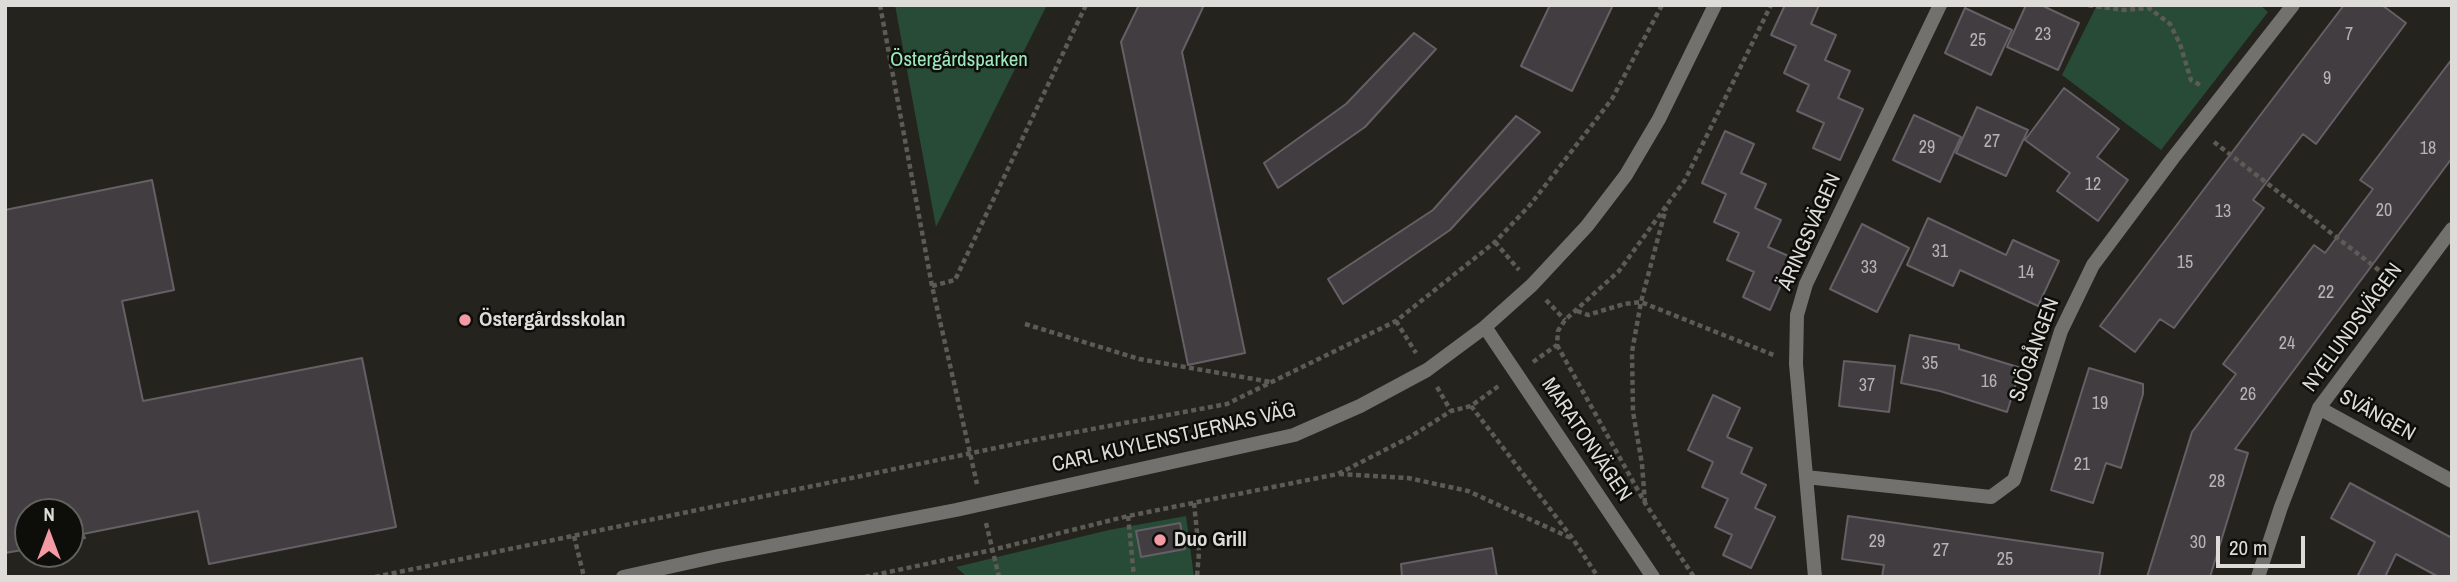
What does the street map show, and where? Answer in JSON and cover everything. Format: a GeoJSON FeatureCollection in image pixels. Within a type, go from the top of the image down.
{"type":"FeatureCollection","features":[{"type":"Feature","properties":{"kind":"street","name":"CARL KUYLENSTJERNAS VÄG"},"geometry":{"type":"LineString","coordinates":[[623,577],[956,510],[1294,435],[1360,406],[1427,370],[1485,327],[1532,285],[1587,226],[1626,175],[1659,120],[1714,5]]}},
{"type":"Feature","properties":{"kind":"street","name":"ÄRINGSVÄGEN"},"geometry":{"type":"LineString","coordinates":[[1815,577],[1796,363],[1797,315],[1806,284],[1940,5]]}},
{"type":"Feature","properties":{"kind":"street","name":"SJÖGÅNGEN"},"geometry":{"type":"LineString","coordinates":[[1806,477],[1991,497],[2014,480],[2060,331],[2094,265],[2292,5]]}},
{"type":"Feature","properties":{"kind":"street","name":"NYELUNDSVÄGEN"},"geometry":{"type":"LineString","coordinates":[[2258,577],[2281,507],[2319,408],[2452,229]]}},
{"type":"Feature","properties":{"kind":"street","name":"MARATONVÄGEN"},"geometry":{"type":"LineString","coordinates":[[1485,327],[1653,577]]}},
{"type":"Feature","properties":{"kind":"street","name":"SVÄNGEN"},"geometry":{"type":"LineString","coordinates":[[2319,408],[2452,481]]}},
{"type":"Feature","properties":{"kind":"path"},"geometry":{"type":"LineString","coordinates":[[880,5],[932,286],[970,453]]}},
{"type":"Feature","properties":{"kind":"path"},"geometry":{"type":"LineString","coordinates":[[932,286],[955,280],[1086,5]]}},
{"type":"Feature","properties":{"kind":"path"},"geometry":{"type":"LineString","coordinates":[[375,577],[970,453],[1227,404],[1396,321],[1495,242],[1530,205],[1612,99],[1662,5]]}},
{"type":"Feature","properties":{"kind":"path"},"geometry":{"type":"LineString","coordinates":[[2088,5],[2123,10],[2149,8],[2170,24],[2180,44],[2191,79],[2220,98]]}},
{"type":"Feature","properties":{"kind":"path"},"geometry":{"type":"LineString","coordinates":[[2196,128],[2405,291]]}},
{"type":"Feature","properties":{"kind":"path"},"geometry":{"type":"LineString","coordinates":[[1645,503],[1642,464],[1633,412],[1632,352],[1641,302],[1667,204]]}},
{"type":"Feature","properties":{"kind":"path"},"geometry":{"type":"LineString","coordinates":[[1576,311],[1588,315],[1624,304],[1641,302],[1796,363]]}},
{"type":"Feature","properties":{"kind":"path"},"geometry":{"type":"LineString","coordinates":[[1025,324],[1139,359],[1272,383]]}},
{"type":"Feature","properties":{"kind":"path"},"geometry":{"type":"LineString","coordinates":[[1557,345],[1645,503],[1694,577]]}},
{"type":"Feature","properties":{"kind":"path"},"geometry":{"type":"LineString","coordinates":[[1471,406],[1573,539],[1598,577]]}},
{"type":"Feature","properties":{"kind":"path"},"geometry":{"type":"LineString","coordinates":[[1338,474],[1408,478],[1468,491],[1573,539]]}},
{"type":"Feature","properties":{"kind":"path"},"geometry":{"type":"LineString","coordinates":[[1194,503],[1199,552],[1197,577]]}},
{"type":"Feature","properties":{"kind":"path"},"geometry":{"type":"LineString","coordinates":[[1128,516],[1134,577]]}},
{"type":"Feature","properties":{"kind":"path"},"geometry":{"type":"LineString","coordinates":[[575,536],[584,577]]}},
{"type":"Feature","properties":{"kind":"path"},"geometry":{"type":"LineString","coordinates":[[992,550],[999,577]]}},
{"type":"Feature","properties":{"kind":"green space","name":"Östergårdsparken"},"geometry":{"type":"Polygon","coordinates":[[[895,5],[1047,5],[936,227],[895,5]]]}},
{"type":"Feature","properties":{"kind":"green space"},"geometry":{"type":"Polygon","coordinates":[[[2097,5],[2260,5],[2268,12],[2161,150],[2062,75],[2097,5]]]}},
{"type":"Feature","properties":{"kind":"green space"},"geometry":{"type":"Polygon","coordinates":[[[1186,516],[1194,577],[967,577],[956,567],[1109,530],[1186,516]]]}},
{"type":"Feature","properties":{"kind":"building"},"geometry":{"type":"Polygon","coordinates":[[[1139,5],[1204,5],[1182,52],[1245,353],[1188,365],[1121,42],[1139,5]]]}},
{"type":"Feature","properties":{"kind":"building"},"geometry":{"type":"Polygon","coordinates":[[[1550,5],[1613,5],[1572,91],[1521,66],[1550,5]]]}},
{"type":"Feature","properties":{"kind":"building"},"geometry":{"type":"Polygon","coordinates":[[[1785,5],[1819,5],[1811,24],[1836,35],[1825,60],[1850,71],[1838,98],[1863,109],[1840,160],[1813,148],[1824,123],[1797,111],[1809,85],[1784,73],[1796,46],[1771,35],[1785,5]]]}},
{"type":"Feature","properties":{"kind":"building"},"geometry":{"type":"Polygon","coordinates":[[[2026,5],[2041,5],[2079,23],[2058,70],[2007,47],[2026,5]]]}},
{"type":"Feature","properties":{"kind":"building"},"geometry":{"type":"Polygon","coordinates":[[[2344,5],[2382,5],[2406,23],[2316,144],[2303,134],[2253,200],[2264,208],[2174,328],[2160,319],[2135,352],[2100,326],[2344,5]]]}},
{"type":"Feature","properties":{"kind":"building"},"geometry":{"type":"Polygon","coordinates":[[[1965,8],[2012,30],[1991,75],[1945,53],[1965,8]]]}},
{"type":"Feature","properties":{"kind":"building"},"geometry":{"type":"Polygon","coordinates":[[[1414,33],[1436,49],[1365,127],[1278,188],[1264,163],[1346,104],[1414,33]]]}},
{"type":"Feature","properties":{"kind":"building"},"geometry":{"type":"Polygon","coordinates":[[[2452,59],[2452,158],[2235,449],[2248,453],[2210,577],[2147,577],[2192,432],[2236,374],[2223,364],[2314,245],[2325,253],[2373,189],[2360,180],[2452,59]]]}},
{"type":"Feature","properties":{"kind":"building"},"geometry":{"type":"Polygon","coordinates":[[[2064,88],[2119,129],[2097,157],[2128,180],[2098,221],[2057,191],[2070,173],[2025,140],[2064,88]]]}},
{"type":"Feature","properties":{"kind":"building"},"geometry":{"type":"Polygon","coordinates":[[[1977,107],[2028,130],[2006,176],[1956,153],[1977,107]]]}},
{"type":"Feature","properties":{"kind":"building"},"geometry":{"type":"Polygon","coordinates":[[[1914,115],[1961,137],[1940,182],[1893,160],[1914,115]]]}},
{"type":"Feature","properties":{"kind":"building"},"geometry":{"type":"Polygon","coordinates":[[[1516,116],[1540,132],[1450,230],[1343,304],[1328,279],[1433,210],[1516,116]]]}},
{"type":"Feature","properties":{"kind":"building"},"geometry":{"type":"Polygon","coordinates":[[[1725,131],[1754,144],[1741,173],[1766,184],[1755,208],[1781,220],[1768,247],[1793,258],[1770,310],[1743,297],[1754,272],[1727,260],[1739,233],[1714,222],[1726,194],[1702,183],[1725,131]]]}},
{"type":"Feature","properties":{"kind":"building"},"geometry":{"type":"Polygon","coordinates":[[[152,180],[174,290],[122,301],[143,401],[362,358],[396,527],[209,564],[198,511],[84,534],[84,498],[14,498],[14,551],[5,553],[5,210],[152,180]]]}},
{"type":"Feature","properties":{"kind":"building"},"geometry":{"type":"Polygon","coordinates":[[[1928,218],[2006,255],[2013,240],[2059,261],[2038,306],[1960,270],[1953,286],[1907,265],[1928,218]]]}},
{"type":"Feature","properties":{"kind":"building"},"geometry":{"type":"Polygon","coordinates":[[[1862,224],[1909,248],[1877,312],[1830,289],[1862,224]]]}},
{"type":"Feature","properties":{"kind":"building"},"geometry":{"type":"Polygon","coordinates":[[[1910,335],[1959,345],[1959,349],[2021,368],[2007,412],[1940,391],[1901,383],[1910,335]]]}},
{"type":"Feature","properties":{"kind":"building"},"geometry":{"type":"Polygon","coordinates":[[[1844,361],[1895,366],[1889,412],[1839,406],[1844,361]]]}},
{"type":"Feature","properties":{"kind":"building"},"geometry":{"type":"Polygon","coordinates":[[[2089,368],[2143,384],[2143,394],[2121,468],[2106,463],[2093,503],[2051,490],[2089,368]]]}},
{"type":"Feature","properties":{"kind":"building"},"geometry":{"type":"Polygon","coordinates":[[[1713,395],[1740,408],[1727,437],[1752,448],[1741,473],[1766,485],[1755,508],[1775,517],[1751,568],[1723,555],[1732,535],[1715,527],[1728,499],[1702,487],[1713,462],[1688,450],[1713,395]]]}},
{"type":"Feature","properties":{"kind":"building"},"geometry":{"type":"Polygon","coordinates":[[[2350,483],[2452,538],[2452,577],[2439,577],[2396,554],[2385,577],[2357,577],[2375,542],[2331,518],[2350,483]]]}},
{"type":"Feature","properties":{"kind":"building"},"geometry":{"type":"Polygon","coordinates":[[[1848,516],[2103,553],[2099,577],[1882,577],[1884,565],[1842,559],[1848,516]]]}},
{"type":"Feature","properties":{"kind":"building","name":"Duo Grill"},"geometry":{"type":"Polygon","coordinates":[[[1180,523],[1185,549],[1141,557],[1136,531],[1180,523]]]}},
{"type":"Feature","properties":{"kind":"building"},"geometry":{"type":"Polygon","coordinates":[[[1492,548],[1497,577],[1402,577],[1401,564],[1492,548]]]}},
{"type":"Feature","properties":{"kind":"place","name":"Östergårdsskolan"},"geometry":{"type":"Point","coordinates":[465,320]}},
{"type":"Feature","properties":{"kind":"place","name":"Duo Grill"},"geometry":{"type":"Point","coordinates":[1160,540]}}]}
